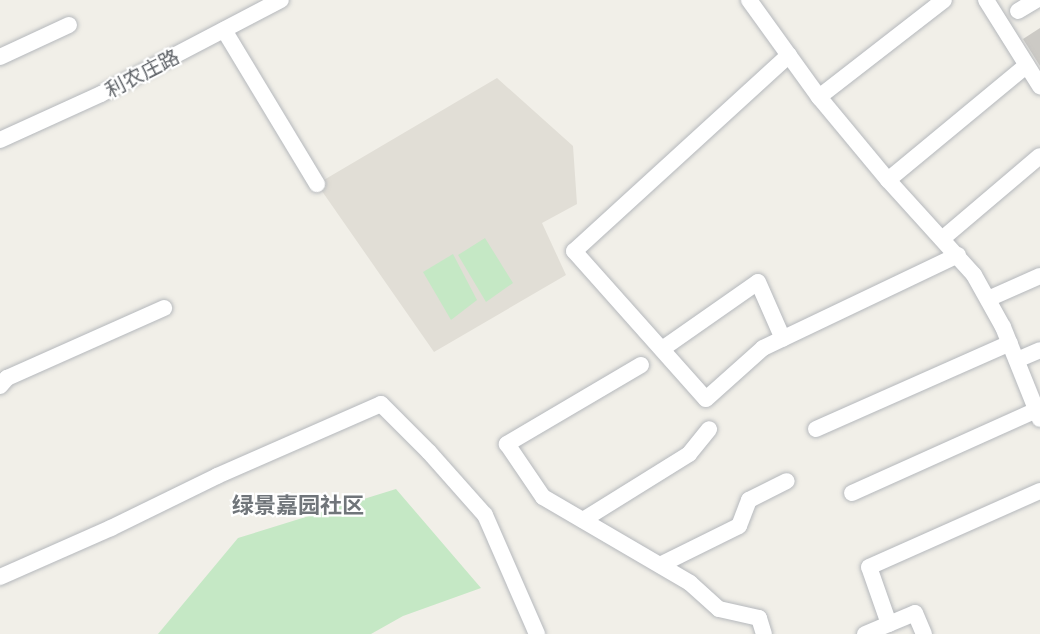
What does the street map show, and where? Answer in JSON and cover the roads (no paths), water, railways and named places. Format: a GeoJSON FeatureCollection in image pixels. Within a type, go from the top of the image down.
{"type":"FeatureCollection","features":[{"type":"Feature","properties":{"kind":"street","name":"利农庄路"},"geometry":{"type":"LineString","coordinates":[[2,133],[101,94],[224,30],[264,4],[280,0]]}},
{"type":"Feature","properties":{"kind":"street"},"geometry":{"type":"LineString","coordinates":[[819,97],[944,0]]}},
{"type":"Feature","properties":{"kind":"street"},"geometry":{"type":"LineString","coordinates":[[986,0],[1040,86]]}},
{"type":"Feature","properties":{"kind":"street"},"geometry":{"type":"LineString","coordinates":[[1018,11],[1036,0]]}},
{"type":"Feature","properties":{"kind":"street"},"geometry":{"type":"LineString","coordinates":[[754,2],[819,97],[888,180],[974,275],[1010,343],[1038,415],[852,493]]}},
{"type":"Feature","properties":{"kind":"street"},"geometry":{"type":"LineString","coordinates":[[0,57],[69,25]]}},
{"type":"Feature","properties":{"kind":"street"},"geometry":{"type":"LineString","coordinates":[[224,30],[317,184]]}},
{"type":"Feature","properties":{"kind":"street"},"geometry":{"type":"LineString","coordinates":[[789,55],[574,251],[706,399],[763,348],[957,255]]}},
{"type":"Feature","properties":{"kind":"street"},"geometry":{"type":"LineString","coordinates":[[888,180],[1027,65]]}},
{"type":"Feature","properties":{"kind":"street"},"geometry":{"type":"LineString","coordinates":[[942,239],[1040,156]]}},
{"type":"Feature","properties":{"kind":"street"},"geometry":{"type":"LineString","coordinates":[[988,299],[1040,276]]}},
{"type":"Feature","properties":{"kind":"street"},"geometry":{"type":"LineString","coordinates":[[665,347],[758,282],[783,339]]}},
{"type":"Feature","properties":{"kind":"street"},"geometry":{"type":"LineString","coordinates":[[0,386],[7,378],[164,308]]}},
{"type":"Feature","properties":{"kind":"street"},"geometry":{"type":"LineString","coordinates":[[816,429],[1010,343]]}},
{"type":"Feature","properties":{"kind":"street"},"geometry":{"type":"LineString","coordinates":[[1017,360],[1040,350]]}},
{"type":"Feature","properties":{"kind":"street"},"geometry":{"type":"LineString","coordinates":[[642,365],[507,444],[543,497],[690,583],[719,609],[759,618],[764,634]]}},
{"type":"Feature","properties":{"kind":"street"},"geometry":{"type":"LineString","coordinates":[[0,577],[111,528],[217,476],[381,404],[429,452],[485,515],[537,634]]}},
{"type":"Feature","properties":{"kind":"street"},"geometry":{"type":"LineString","coordinates":[[583,520],[689,454],[709,429]]}},
{"type":"Feature","properties":{"kind":"street"},"geometry":{"type":"LineString","coordinates":[[660,565],[739,525],[748,500],[787,481]]}},
{"type":"Feature","properties":{"kind":"street"},"geometry":{"type":"LineString","coordinates":[[889,624],[869,567],[1040,491]]}},
{"type":"Feature","properties":{"kind":"street"},"geometry":{"type":"LineString","coordinates":[[866,634],[915,613],[924,634]]}},
{"type":"Feature","properties":{"kind":"district","name":"绿景嘉园社区"},"geometry":{"type":"Point","coordinates":[298,506]}}]}
